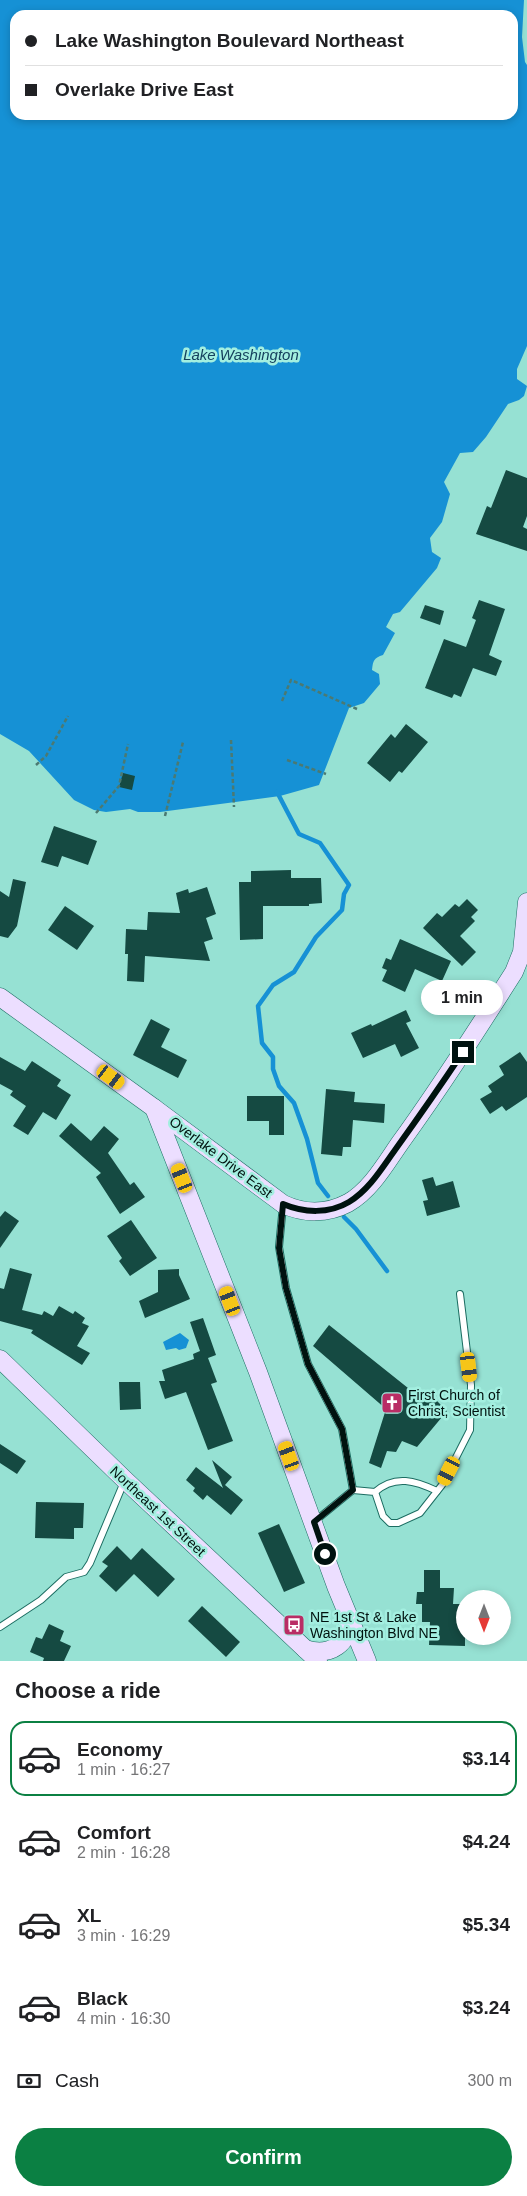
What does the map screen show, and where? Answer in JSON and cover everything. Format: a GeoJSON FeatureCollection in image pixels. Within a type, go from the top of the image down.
{"type":"FeatureCollection","features":[{"type":"Feature","properties":{"kind":"main road","name":"Overlake Drive East"},"geometry":{"type":"LineString","coordinates":[[0,997],[283,1204],[303,1211],[332,1210],[349,1202],[364,1190],[378,1174],[432,1098],[514,972],[522,952],[527,902]]}},
{"type":"Feature","properties":{"kind":"main road"},"geometry":{"type":"LineString","coordinates":[[154,1108],[258,1372],[348,1615],[367,1661]]}},
{"type":"Feature","properties":{"kind":"main road"},"geometry":{"type":"LineString","coordinates":[[175,1160],[186,1148],[198,1140]]}},
{"type":"Feature","properties":{"kind":"main road","name":"Northeast 1st Street"},"geometry":{"type":"LineString","coordinates":[[0,1359],[311,1655]]}},
{"type":"Feature","properties":{"kind":"main road"},"geometry":{"type":"LineString","coordinates":[[311,1655],[314,1652],[326,1652],[341,1642],[349,1624],[348,1615]]}},
{"type":"Feature","properties":{"kind":"lane"},"geometry":{"type":"LineString","coordinates":[[283,1204],[279,1248],[286,1288],[308,1364],[342,1429],[353,1490]]}},
{"type":"Feature","properties":{"kind":"lane"},"geometry":{"type":"LineString","coordinates":[[375,1492],[383,1516],[390,1523],[398,1523],[420,1514],[437,1491],[470,1430],[471,1385],[460,1294]]}},
{"type":"Feature","properties":{"kind":"lane"},"geometry":{"type":"LineString","coordinates":[[0,1627],[41,1600],[66,1577],[84,1572],[90,1564],[125,1480]]}},
{"type":"Feature","properties":{"kind":"lane"},"geometry":{"type":"LineString","coordinates":[[375,1492],[381,1486],[404,1480],[416,1481],[437,1491]]}},
{"type":"Feature","properties":{"kind":"lane"},"geometry":{"type":"LineString","coordinates":[[314,1522],[353,1490],[375,1492]]}},
{"type":"Feature","properties":{"kind":"path"},"geometry":{"type":"LineString","coordinates":[[282,700],[291,680],[357,709]]}},
{"type":"Feature","properties":{"kind":"path"},"geometry":{"type":"LineString","coordinates":[[36,765],[46,756],[68,716]]}},
{"type":"Feature","properties":{"kind":"path"},"geometry":{"type":"LineString","coordinates":[[231,740],[234,807]]}},
{"type":"Feature","properties":{"kind":"path"},"geometry":{"type":"LineString","coordinates":[[165,816],[183,742]]}},
{"type":"Feature","properties":{"kind":"path"},"geometry":{"type":"LineString","coordinates":[[96,813],[119,786],[128,744]]}},
{"type":"Feature","properties":{"kind":"path"},"geometry":{"type":"LineString","coordinates":[[287,760],[326,774]]}},
{"type":"Feature","properties":{"kind":"water","name":"Lake Washington"},"geometry":{"type":"Polygon","coordinates":[[[0,0],[524,0],[522,37],[527,65],[527,346],[517,369],[517,379],[527,386],[524,396],[508,404],[486,437],[473,452],[460,453],[444,482],[450,494],[442,522],[430,538],[432,552],[441,558],[437,568],[400,612],[393,614],[386,627],[395,633],[383,655],[376,658],[373,664],[372,670],[379,674],[380,684],[364,703],[349,708],[319,785],[280,796],[160,812],[138,812],[130,809],[106,812],[94,810],[74,800],[29,751],[0,734],[0,0]]]}},
{"type":"Feature","properties":{"kind":"water"},"geometry":{"type":"Polygon","coordinates":[[[180,1333],[189,1340],[186,1348],[166,1350],[163,1342],[180,1333]]]}},
{"type":"Feature","properties":{"kind":"building"},"geometry":{"type":"Polygon","coordinates":[[[506,470],[527,478],[527,516],[523,527],[527,529],[527,551],[476,534],[487,506],[491,508],[506,470]]]}},
{"type":"Feature","properties":{"kind":"building"},"geometry":{"type":"Polygon","coordinates":[[[479,600],[505,609],[489,655],[502,661],[496,676],[473,668],[461,697],[454,694],[452,698],[425,688],[444,639],[466,647],[476,620],[472,618],[479,600]]]}},
{"type":"Feature","properties":{"kind":"building"},"geometry":{"type":"Polygon","coordinates":[[[425,605],[444,611],[440,625],[420,618],[425,605]]]}},
{"type":"Feature","properties":{"kind":"building"},"geometry":{"type":"Polygon","coordinates":[[[406,724],[428,742],[402,773],[399,771],[390,782],[367,763],[391,734],[395,738],[406,724]]]}},
{"type":"Feature","properties":{"kind":"building"},"geometry":{"type":"Polygon","coordinates":[[[123,773],[135,776],[132,790],[119,787],[123,773]]]}},
{"type":"Feature","properties":{"kind":"building"},"geometry":{"type":"Polygon","coordinates":[[[54,826],[97,841],[88,865],[62,856],[58,867],[41,862],[54,826]]]}},
{"type":"Feature","properties":{"kind":"building"},"geometry":{"type":"Polygon","coordinates":[[[291,870],[291,878],[321,878],[322,903],[309,904],[309,906],[263,906],[263,939],[240,940],[239,882],[251,882],[251,871],[291,870]]]}},
{"type":"Feature","properties":{"kind":"building"},"geometry":{"type":"Polygon","coordinates":[[[13,879],[26,882],[17,926],[8,938],[0,936],[0,891],[9,897],[13,879]]]}},
{"type":"Feature","properties":{"kind":"building"},"geometry":{"type":"Polygon","coordinates":[[[207,887],[216,914],[206,918],[213,939],[204,942],[210,961],[145,956],[144,982],[127,981],[128,954],[125,954],[126,929],[147,930],[148,912],[180,913],[176,893],[188,889],[189,893],[207,887]]]}},
{"type":"Feature","properties":{"kind":"building"},"geometry":{"type":"Polygon","coordinates":[[[467,899],[478,910],[471,917],[475,921],[460,936],[476,952],[462,966],[423,928],[437,913],[442,917],[455,904],[459,907],[467,899]]]}},
{"type":"Feature","properties":{"kind":"building"},"geometry":{"type":"Polygon","coordinates":[[[65,906],[94,926],[77,950],[48,930],[65,906]]]}},
{"type":"Feature","properties":{"kind":"building"},"geometry":{"type":"Polygon","coordinates":[[[400,939],[451,961],[442,981],[415,969],[405,992],[382,981],[387,970],[382,968],[386,958],[391,960],[400,939]]]}},
{"type":"Feature","properties":{"kind":"building"},"geometry":{"type":"Polygon","coordinates":[[[406,1010],[411,1021],[406,1023],[419,1048],[401,1057],[395,1044],[363,1058],[351,1033],[371,1024],[372,1026],[406,1010]]]}},
{"type":"Feature","properties":{"kind":"building"},"geometry":{"type":"Polygon","coordinates":[[[151,1019],[170,1029],[161,1047],[187,1060],[178,1078],[133,1055],[151,1019]]]}},
{"type":"Feature","properties":{"kind":"building"},"geometry":{"type":"Polygon","coordinates":[[[520,1052],[527,1062],[527,1097],[506,1111],[502,1106],[490,1114],[480,1099],[492,1092],[488,1086],[504,1075],[499,1066],[520,1052]]]}},
{"type":"Feature","properties":{"kind":"building"},"geometry":{"type":"Polygon","coordinates":[[[0,1057],[25,1071],[32,1061],[61,1080],[57,1086],[71,1095],[56,1120],[43,1112],[28,1135],[13,1126],[26,1106],[10,1095],[13,1091],[0,1084],[0,1057]]]}},
{"type":"Feature","properties":{"kind":"building"},"geometry":{"type":"Polygon","coordinates":[[[326,1089],[355,1092],[354,1102],[385,1104],[384,1123],[353,1120],[351,1147],[343,1147],[342,1156],[321,1154],[326,1089]]]}},
{"type":"Feature","properties":{"kind":"building"},"geometry":{"type":"Polygon","coordinates":[[[247,1096],[284,1096],[284,1135],[269,1135],[269,1121],[247,1121],[247,1096]]]}},
{"type":"Feature","properties":{"kind":"building"},"geometry":{"type":"Polygon","coordinates":[[[71,1123],[91,1141],[104,1126],[119,1139],[108,1153],[130,1185],[134,1182],[145,1197],[120,1214],[96,1177],[101,1173],[59,1136],[71,1123]]]}},
{"type":"Feature","properties":{"kind":"building"},"geometry":{"type":"Polygon","coordinates":[[[433,1177],[436,1186],[453,1181],[460,1207],[427,1216],[423,1201],[428,1200],[422,1180],[433,1177]]]}},
{"type":"Feature","properties":{"kind":"building"},"geometry":{"type":"Polygon","coordinates":[[[5,1211],[19,1221],[0,1248],[0,1217],[5,1211]]]}},
{"type":"Feature","properties":{"kind":"building"},"geometry":{"type":"Polygon","coordinates":[[[131,1220],[157,1258],[130,1276],[119,1261],[122,1258],[107,1236],[131,1220]]]}},
{"type":"Feature","properties":{"kind":"building"},"geometry":{"type":"Polygon","coordinates":[[[10,1268],[32,1274],[22,1310],[42,1315],[44,1311],[53,1316],[59,1306],[73,1314],[75,1311],[85,1318],[82,1323],[89,1326],[77,1346],[90,1353],[82,1365],[31,1333],[33,1330],[0,1321],[0,1288],[4,1289],[10,1268]]]}},
{"type":"Feature","properties":{"kind":"building"},"geometry":{"type":"Polygon","coordinates":[[[179,1269],[179,1275],[190,1299],[145,1318],[139,1301],[158,1292],[158,1270],[179,1269]]]}},
{"type":"Feature","properties":{"kind":"building"},"geometry":{"type":"Polygon","coordinates":[[[203,1318],[216,1355],[208,1358],[217,1382],[211,1384],[233,1441],[208,1450],[186,1392],[165,1399],[159,1381],[165,1381],[162,1370],[194,1359],[193,1354],[200,1351],[190,1322],[203,1318]]]}},
{"type":"Feature","properties":{"kind":"building"},"geometry":{"type":"Polygon","coordinates":[[[329,1325],[408,1388],[431,1395],[447,1411],[417,1447],[402,1441],[396,1452],[387,1451],[381,1468],[369,1463],[386,1409],[313,1346],[329,1325]]]}},
{"type":"Feature","properties":{"kind":"building"},"geometry":{"type":"Polygon","coordinates":[[[119,1382],[140,1382],[141,1409],[120,1410],[119,1382]]]}},
{"type":"Feature","properties":{"kind":"building"},"geometry":{"type":"Polygon","coordinates":[[[0,1444],[26,1461],[17,1474],[0,1463],[0,1444]]]}},
{"type":"Feature","properties":{"kind":"building"},"geometry":{"type":"Polygon","coordinates":[[[212,1460],[232,1477],[225,1485],[243,1500],[231,1515],[207,1495],[203,1500],[193,1491],[195,1488],[186,1480],[196,1467],[223,1488],[212,1460]]]}},
{"type":"Feature","properties":{"kind":"building"},"geometry":{"type":"Polygon","coordinates":[[[36,1502],[84,1503],[83,1528],[74,1528],[74,1539],[35,1538],[36,1502]]]}},
{"type":"Feature","properties":{"kind":"building"},"geometry":{"type":"Polygon","coordinates":[[[279,1524],[305,1583],[284,1592],[258,1533],[279,1524]]]}},
{"type":"Feature","properties":{"kind":"building"},"geometry":{"type":"Polygon","coordinates":[[[117,1546],[131,1560],[142,1548],[175,1579],[158,1597],[134,1574],[116,1592],[99,1576],[108,1566],[102,1562],[117,1546]]]}},
{"type":"Feature","properties":{"kind":"building"},"geometry":{"type":"Polygon","coordinates":[[[424,1570],[440,1570],[440,1588],[454,1588],[453,1604],[456,1604],[456,1645],[465,1646],[429,1645],[430,1622],[422,1622],[422,1604],[416,1604],[417,1592],[424,1592],[424,1570]]]}},
{"type":"Feature","properties":{"kind":"building"},"geometry":{"type":"Polygon","coordinates":[[[202,1606],[240,1642],[226,1657],[188,1621],[202,1606]]]}},
{"type":"Feature","properties":{"kind":"building"},"geometry":{"type":"Polygon","coordinates":[[[49,1624],[64,1631],[60,1641],[71,1646],[64,1661],[43,1661],[44,1658],[30,1652],[36,1637],[42,1639],[49,1624]]]}},
{"type":"Feature","properties":{"kind":"waterway"},"geometry":{"type":"LineString","coordinates":[[277,792],[299,834],[320,843],[349,885],[344,894],[342,910],[316,937],[294,972],[273,985],[258,1006],[262,1043],[273,1057],[273,1069],[279,1086],[294,1103],[307,1139],[318,1183],[328,1196]]}},
{"type":"Feature","properties":{"kind":"waterway"},"geometry":{"type":"LineString","coordinates":[[344,1217],[356,1229],[387,1271]]}},
{"type":"Feature","properties":{"kind":"place","name":"First Church of Christ, Scientist"},"geometry":{"type":"Point","coordinates":[392,1403]}},
{"type":"Feature","properties":{"kind":"place","name":"NE 1st St & Lake Washington Blvd NE"},"geometry":{"type":"Point","coordinates":[294,1625]}},
{"type":"Feature","properties":{"kind":"route"},"geometry":{"type":"LineString","coordinates":[[325,1554],[314,1522],[353,1490],[342,1429],[308,1364],[286,1288],[279,1248],[283,1204],[303,1211],[332,1210],[349,1202],[364,1190],[378,1174],[463,1052]]}}]}
